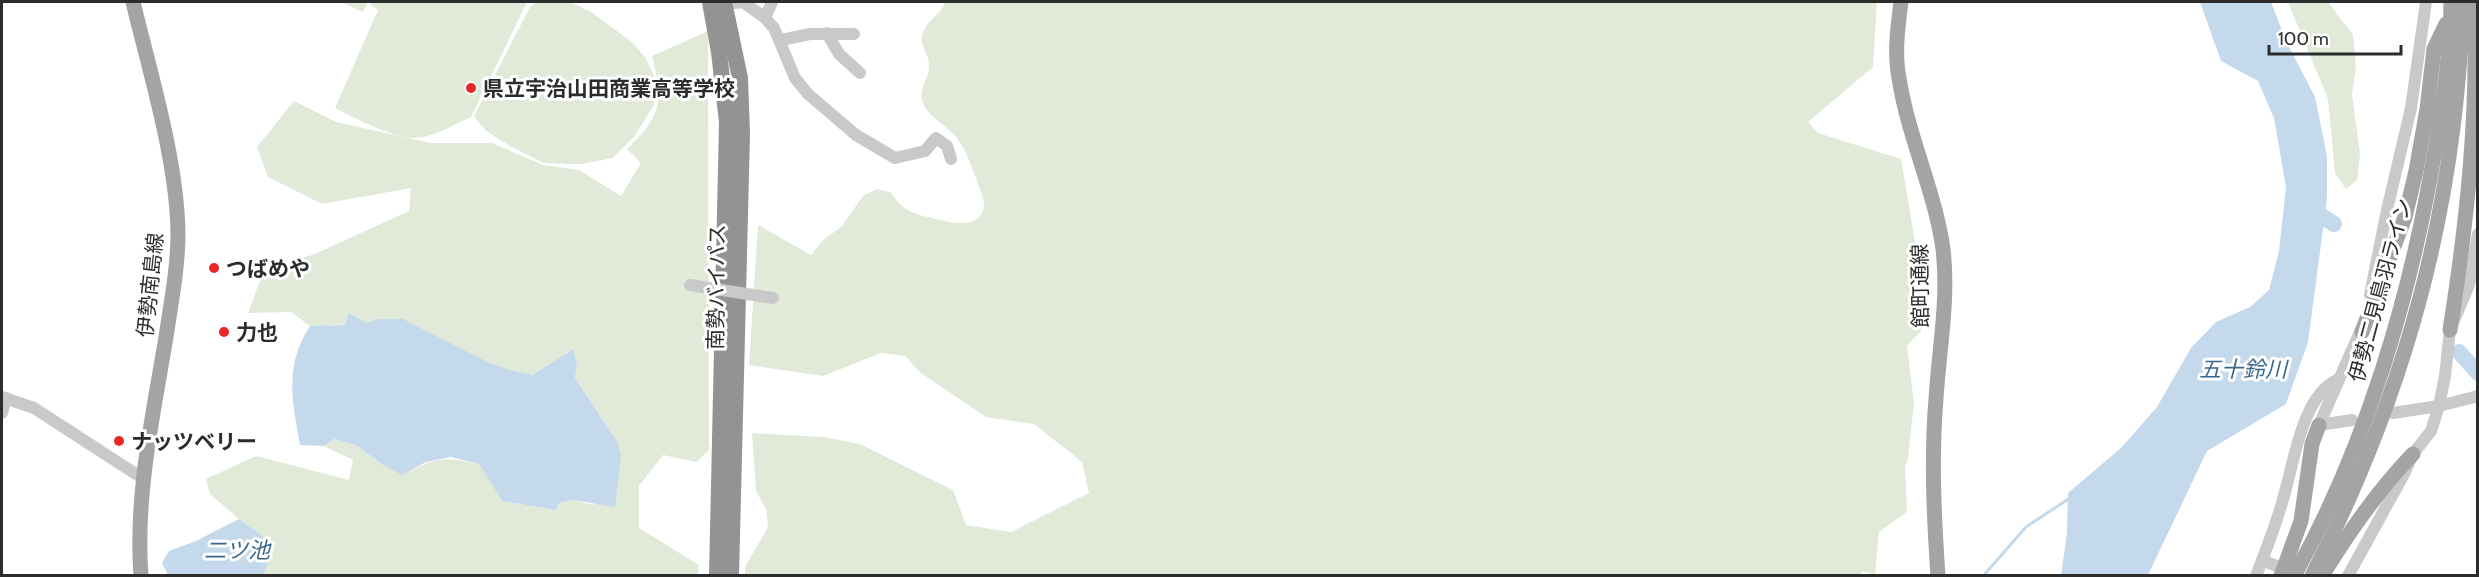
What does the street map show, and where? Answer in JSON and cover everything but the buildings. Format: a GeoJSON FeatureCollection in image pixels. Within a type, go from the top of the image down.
{"type":"FeatureCollection","features":[{"type":"Feature","properties":{"kind":"highway","name":"南勢バイパス"},"geometry":{"type":"LineString","coordinates":[[717,576],[727,122],[719,52],[720,2]]}},
{"type":"Feature","properties":{"kind":"highway","name":"南勢バイパス"},"geometry":{"type":"LineString","coordinates":[[720,2],[740,78],[742,134],[731,576]]}},
{"type":"Feature","properties":{"kind":"main road","name":"伊勢南島線"},"geometry":{"type":"LineString","coordinates":[[133,2],[169,156],[178,233],[175,280],[142,478],[139,524],[141,576]]}},
{"type":"Feature","properties":{"kind":"main road","name":"館町通線"},"geometry":{"type":"LineString","coordinates":[[1901,2],[1898,77],[1908,121],[1933,203],[1943,249],[1945,281],[1935,399],[1933,466],[1938,576]]}},
{"type":"Feature","properties":{"kind":"main road","name":"伊勢二見鳥羽ライン"},"geometry":{"type":"LineString","coordinates":[[2312,576],[2336,530],[2381,422],[2406,351],[2429,266],[2445,191],[2455,116],[2463,2]]}},
{"type":"Feature","properties":{"kind":"main road"},"geometry":{"type":"LineString","coordinates":[[2450,330],[2461,262],[2474,128],[2477,61],[2474,2]]}},
{"type":"Feature","properties":{"kind":"main road"},"geometry":{"type":"LineString","coordinates":[[2361,332],[2405,217],[2427,109],[2434,49],[2451,8]]}},
{"type":"Feature","properties":{"kind":"main road","name":"伊勢二見鳥羽ライン"},"geometry":{"type":"LineString","coordinates":[[2294,576],[2344,472],[2390,347],[2413,263],[2441,113],[2451,8]]}},
{"type":"Feature","properties":{"kind":"main road"},"geometry":{"type":"LineString","coordinates":[[2280,571],[2301,521],[2312,444],[2319,425]]}},
{"type":"Feature","properties":{"kind":"main road"},"geometry":{"type":"LineString","coordinates":[[2322,576],[2355,523],[2384,484],[2413,454]]}},
{"type":"Feature","properties":{"kind":"street"},"geometry":{"type":"LineString","coordinates":[[720,2],[743,3],[765,18],[781,40],[790,69],[801,86],[856,135],[895,158],[925,151],[936,138],[947,146],[951,159]]}},
{"type":"Feature","properties":{"kind":"street"},"geometry":{"type":"LineString","coordinates":[[765,18],[772,2]]}},
{"type":"Feature","properties":{"kind":"street"},"geometry":{"type":"LineString","coordinates":[[2319,425],[2337,380],[2361,332],[2386,210],[2411,108],[2426,2]]}},
{"type":"Feature","properties":{"kind":"street"},"geometry":{"type":"LineString","coordinates":[[781,40],[828,33],[854,34]]}},
{"type":"Feature","properties":{"kind":"street"},"geometry":{"type":"LineString","coordinates":[[828,33],[839,54],[860,73]]}},
{"type":"Feature","properties":{"kind":"street"},"geometry":{"type":"LineString","coordinates":[[2348,576],[2413,454],[2431,431],[2439,406],[2450,330],[2469,285],[2478,234]]}},
{"type":"Feature","properties":{"kind":"street"},"geometry":{"type":"LineString","coordinates":[[690,285],[772,298]]}},
{"type":"Feature","properties":{"kind":"street"},"geometry":{"type":"LineString","coordinates":[[2256,576],[2282,506],[2300,430],[2326,385],[2337,380]]}},
{"type":"Feature","properties":{"kind":"street"},"geometry":{"type":"LineString","coordinates":[[2393,412],[2439,406],[2476,396]]}},
{"type":"Feature","properties":{"kind":"street"},"geometry":{"type":"LineString","coordinates":[[2,413],[4,398],[34,408],[142,478]]}},
{"type":"Feature","properties":{"kind":"street"},"geometry":{"type":"LineString","coordinates":[[2319,425],[2352,420]]}},
{"type":"Feature","properties":{"kind":"street"},"geometry":{"type":"LineString","coordinates":[[2262,560],[2280,571]]}},
{"type":"Feature","properties":{"kind":"green space"},"geometry":{"type":"Polygon","coordinates":[[[341,2],[368,2],[363,12],[341,2]]]}},
{"type":"Feature","properties":{"kind":"green space"},"geometry":{"type":"Polygon","coordinates":[[[372,2],[527,2],[471,117],[436,133],[414,138],[396,135],[335,108],[378,10],[370,5],[372,2]]]}},
{"type":"Feature","properties":{"kind":"green space"},"geometry":{"type":"Polygon","coordinates":[[[537,2],[571,2],[591,12],[632,42],[645,57],[656,80],[654,105],[634,137],[613,158],[581,164],[544,163],[486,131],[474,116],[530,7],[537,2]]]}},
{"type":"Feature","properties":{"kind":"green space"},"geometry":{"type":"Polygon","coordinates":[[[945,2],[1877,2],[1873,67],[1808,122],[1818,133],[1901,159],[1918,259],[1921,331],[1907,346],[1914,403],[1908,459],[1905,467],[1907,512],[1879,532],[1875,575],[1862,571],[1861,576],[745,576],[745,567],[768,527],[766,509],[756,491],[752,433],[824,437],[860,444],[953,490],[966,525],[1011,532],[1089,493],[1082,462],[1034,424],[986,417],[921,373],[905,356],[881,353],[823,376],[749,365],[758,225],[811,255],[823,240],[841,227],[863,196],[877,189],[890,192],[900,205],[909,211],[942,221],[965,223],[978,218],[982,212],[983,198],[963,146],[928,111],[921,96],[929,65],[922,35],[926,26],[941,10],[945,2]]]}},
{"type":"Feature","properties":{"kind":"green space"},"geometry":{"type":"Polygon","coordinates":[[[2288,2],[2328,2],[2353,35],[2356,68],[2352,94],[2360,154],[2357,180],[2346,189],[2335,173],[2328,99],[2288,2]]]}},
{"type":"Feature","properties":{"kind":"green space"},"geometry":{"type":"Polygon","coordinates":[[[708,31],[709,450],[696,462],[663,455],[639,486],[639,528],[699,565],[698,575],[264,575],[271,555],[272,543],[210,494],[206,479],[256,456],[349,480],[353,460],[324,446],[334,439],[356,445],[383,465],[411,471],[436,461],[470,462],[479,464],[502,501],[556,510],[559,503],[574,500],[593,505],[618,443],[575,378],[577,364],[567,352],[551,365],[533,375],[488,362],[410,323],[378,319],[366,323],[349,314],[345,323],[310,326],[291,312],[248,313],[264,270],[315,254],[409,211],[411,188],[322,204],[268,177],[257,147],[294,101],[336,122],[431,143],[492,143],[543,165],[579,170],[621,196],[641,163],[627,149],[647,127],[657,107],[658,85],[652,56],[708,31]]]}},
{"type":"Feature","properties":{"kind":"water","name":"五十鈴川"},"geometry":{"type":"Polygon","coordinates":[[[2200,2],[2271,2],[2286,41],[2315,97],[2327,156],[2327,199],[2308,342],[2286,404],[2207,451],[2148,575],[2061,575],[2067,533],[2068,493],[2121,448],[2157,407],[2191,348],[2216,322],[2250,307],[2269,290],[2279,251],[2286,187],[2274,118],[2258,81],[2221,61],[2200,2]]]}},
{"type":"Feature","properties":{"kind":"water"},"geometry":{"type":"Polygon","coordinates":[[[349,313],[366,323],[378,319],[403,319],[488,362],[533,375],[573,349],[577,364],[575,378],[618,443],[621,455],[615,507],[574,500],[559,503],[556,510],[502,501],[479,464],[451,457],[426,462],[402,475],[383,465],[356,445],[334,439],[324,446],[300,445],[292,384],[296,355],[310,326],[345,324],[349,313]]]}},
{"type":"Feature","properties":{"kind":"water","name":"二ツ池"},"geometry":{"type":"Polygon","coordinates":[[[239,519],[272,543],[271,555],[264,575],[168,575],[162,563],[169,551],[196,541],[239,519]]]}},
{"type":"Feature","properties":{"kind":"waterway"},"geometry":{"type":"LineString","coordinates":[[2311,209],[2334,224]]}},
{"type":"Feature","properties":{"kind":"waterway"},"geometry":{"type":"LineString","coordinates":[[2459,352],[2478,373]]}},
{"type":"Feature","properties":{"kind":"waterway"},"geometry":{"type":"LineString","coordinates":[[1983,576],[2026,527],[2070,498]]}},
{"type":"Feature","properties":{"kind":"place","name":"県立宇治山田商業高等学校"},"geometry":{"type":"Point","coordinates":[471,88]}},
{"type":"Feature","properties":{"kind":"place","name":"つばめや"},"geometry":{"type":"Point","coordinates":[214,268]}},
{"type":"Feature","properties":{"kind":"place","name":"力也"},"geometry":{"type":"Point","coordinates":[224,332]}},
{"type":"Feature","properties":{"kind":"place","name":"ナッツベリー"},"geometry":{"type":"Point","coordinates":[119,441]}}]}
